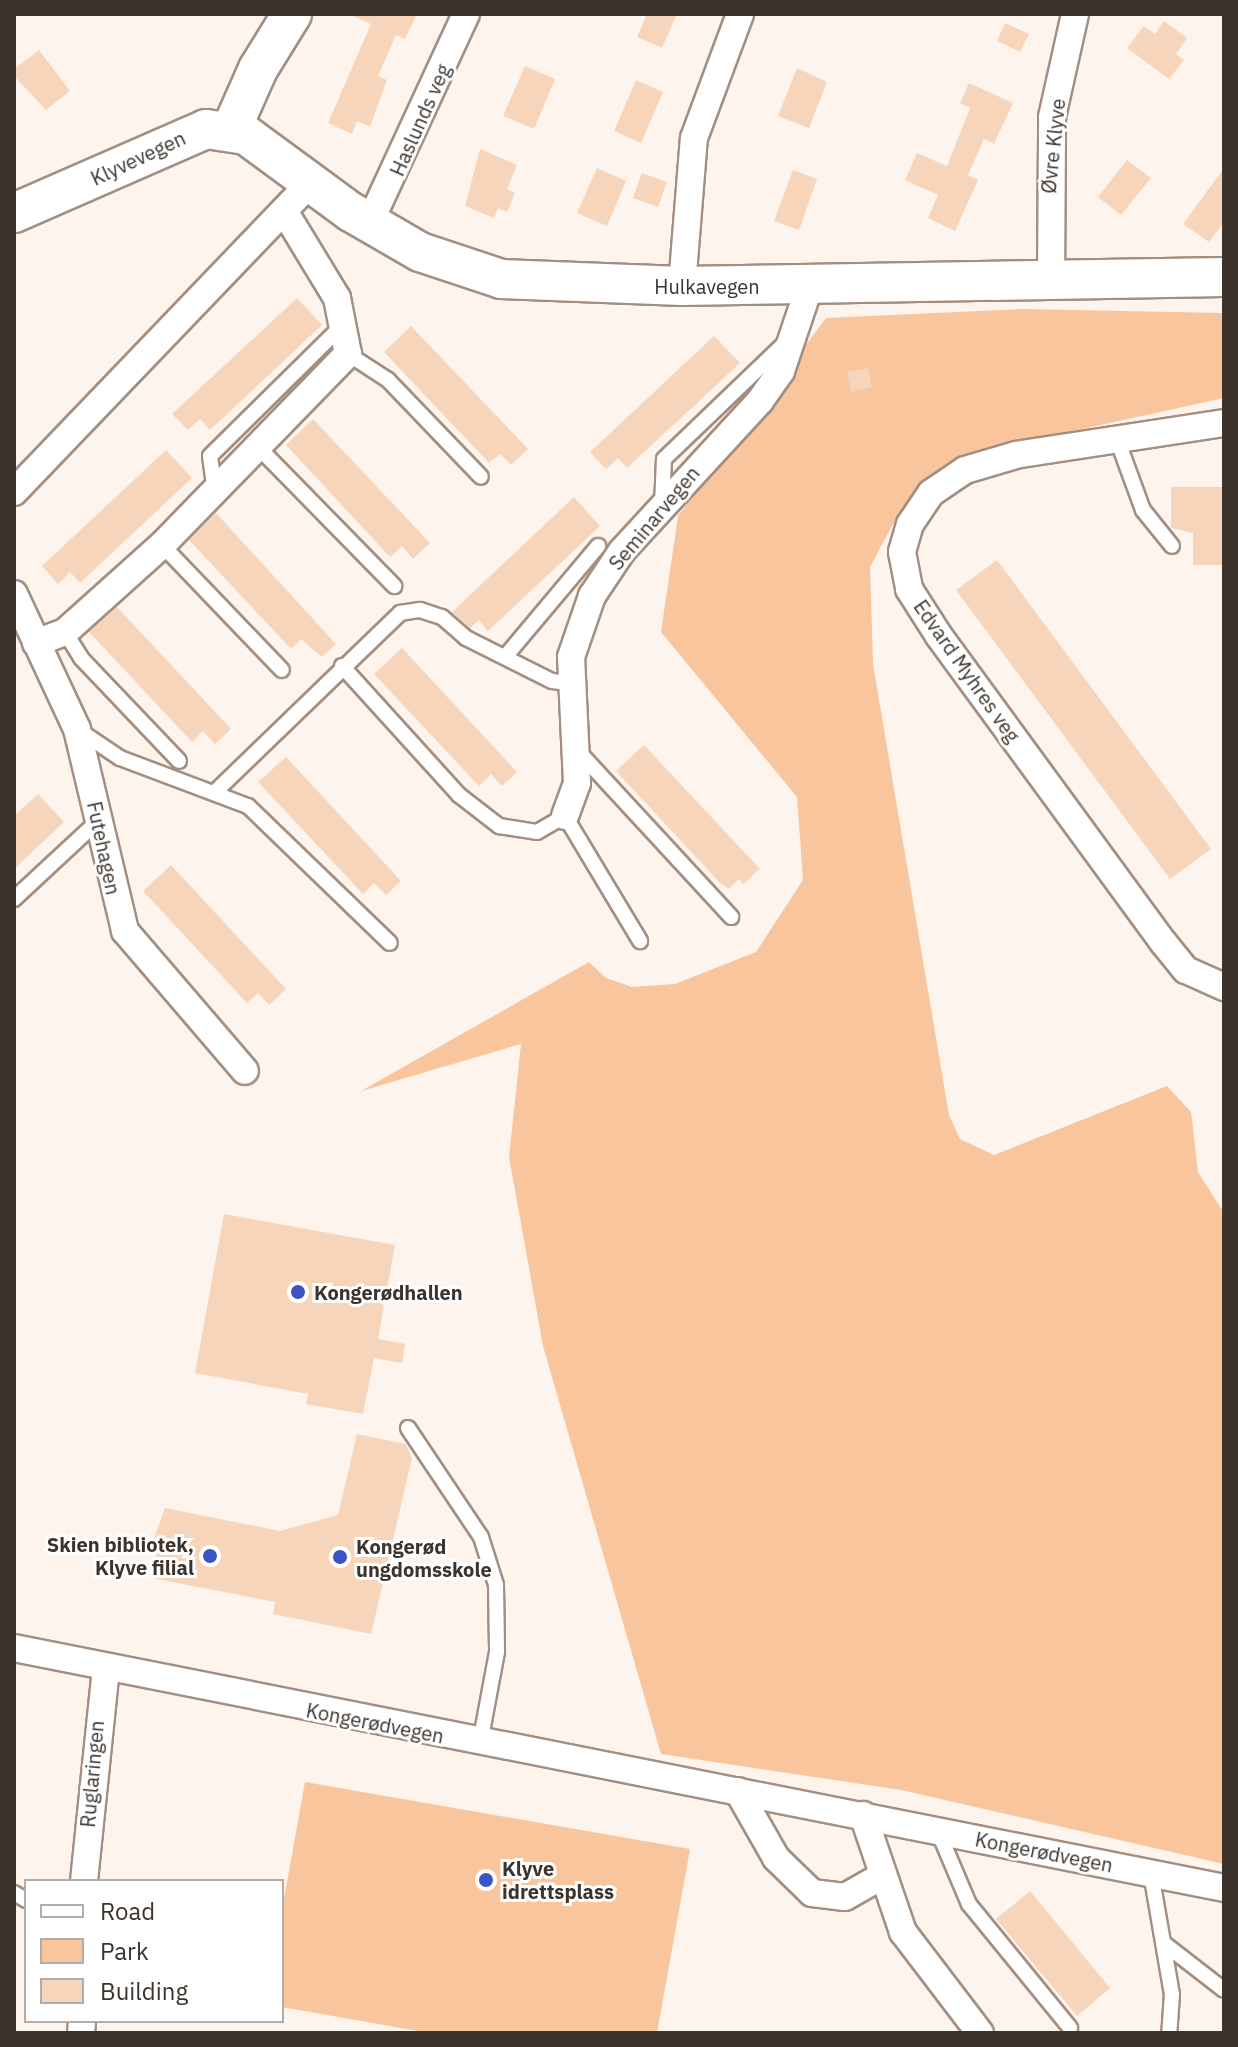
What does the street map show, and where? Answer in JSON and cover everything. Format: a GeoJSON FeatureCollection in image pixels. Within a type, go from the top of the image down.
{"type":"FeatureCollection","features":[{"type":"Feature","properties":{"kind":"main road"},"geometry":{"type":"LineString","coordinates":[[231,130],[252,79],[292,14]]}},
{"type":"Feature","properties":{"kind":"main road","name":"Hulkavegen"},"geometry":{"type":"LineString","coordinates":[[231,130],[369,224],[432,257],[501,279],[682,286],[1224,277]]}},
{"type":"Feature","properties":{"kind":"main road","name":"Klyvevegen"},"geometry":{"type":"LineString","coordinates":[[14,213],[180,135],[231,130]]}},
{"type":"Feature","properties":{"kind":"street","name":"Haslunds veg"},"geometry":{"type":"LineString","coordinates":[[369,224],[466,14]]}},
{"type":"Feature","properties":{"kind":"street"},"geometry":{"type":"LineString","coordinates":[[682,286],[694,138],[740,14]]}},
{"type":"Feature","properties":{"kind":"street","name":"Øvre Klyve"},"geometry":{"type":"LineString","coordinates":[[1051,280],[1052,117],[1075,14]]}},
{"type":"Feature","properties":{"kind":"street"},"geometry":{"type":"LineString","coordinates":[[15,490],[286,214],[311,182]]}},
{"type":"Feature","properties":{"kind":"street"},"geometry":{"type":"LineString","coordinates":[[36,643],[65,632],[162,545],[260,449],[348,354],[345,323],[286,214]]}},
{"type":"Feature","properties":{"kind":"street","name":"Seminarvegen"},"geometry":{"type":"LineString","coordinates":[[565,816],[577,783],[569,683],[571,657],[592,596],[662,506],[760,401],[796,333],[810,285]]}},
{"type":"Feature","properties":{"kind":"street","name":"Edvard Myhres veg"},"geometry":{"type":"LineString","coordinates":[[1222,990],[1186,970],[1163,942],[948,649],[909,589],[902,552],[910,524],[931,493],[965,470],[1117,439],[1224,423]]}},
{"type":"Feature","properties":{"kind":"street","name":"Futehagen"},"geometry":{"type":"LineString","coordinates":[[14,594],[77,729],[125,931],[245,1071]]}},
{"type":"Feature","properties":{"kind":"street","name":"Kongerødvegen"},"geometry":{"type":"LineString","coordinates":[[14,1648],[480,1744],[863,1815],[1224,1888]]}},
{"type":"Feature","properties":{"kind":"street","name":"Ruglaringen"},"geometry":{"type":"LineString","coordinates":[[84,1879],[89,1780],[106,1667]]}},
{"type":"Feature","properties":{"kind":"street"},"geometry":{"type":"LineString","coordinates":[[738,1791],[776,1858],[812,1893],[845,1897],[880,1877]]}},
{"type":"Feature","properties":{"kind":"street"},"geometry":{"type":"LineString","coordinates":[[863,1815],[880,1877],[917,1956],[980,2033]]}},
{"type":"Feature","properties":{"kind":"lane"},"geometry":{"type":"LineString","coordinates":[[216,493],[210,456],[345,323]]}},
{"type":"Feature","properties":{"kind":"lane"},"geometry":{"type":"LineString","coordinates":[[348,354],[388,380],[481,477]]}},
{"type":"Feature","properties":{"kind":"lane"},"geometry":{"type":"LineString","coordinates":[[1117,439],[1143,510],[1172,546]]}},
{"type":"Feature","properties":{"kind":"lane"},"geometry":{"type":"LineString","coordinates":[[260,449],[394,586]]}},
{"type":"Feature","properties":{"kind":"lane"},"geometry":{"type":"LineString","coordinates":[[162,545],[282,670]]}},
{"type":"Feature","properties":{"kind":"lane"},"geometry":{"type":"LineString","coordinates":[[505,657],[598,546]]}},
{"type":"Feature","properties":{"kind":"lane"},"geometry":{"type":"LineString","coordinates":[[217,790],[400,613],[420,610],[505,657],[569,683]]}},
{"type":"Feature","properties":{"kind":"lane"},"geometry":{"type":"LineString","coordinates":[[65,632],[81,658],[179,761]]}},
{"type":"Feature","properties":{"kind":"lane"},"geometry":{"type":"LineString","coordinates":[[342,666],[459,795],[499,826],[537,832],[565,816],[640,941]]}},
{"type":"Feature","properties":{"kind":"lane"},"geometry":{"type":"LineString","coordinates":[[77,729],[120,758],[217,790],[279,831],[390,943]]}},
{"type":"Feature","properties":{"kind":"lane"},"geometry":{"type":"LineString","coordinates":[[576,747],[731,917]]}},
{"type":"Feature","properties":{"kind":"lane"},"geometry":{"type":"LineString","coordinates":[[14,899],[97,822]]}},
{"type":"Feature","properties":{"kind":"lane"},"geometry":{"type":"LineString","coordinates":[[408,1428],[481,1537],[496,1585],[497,1652],[480,1744]]}},
{"type":"Feature","properties":{"kind":"lane"},"geometry":{"type":"LineString","coordinates":[[938,1831],[969,1904],[1070,2028]]}},
{"type":"Feature","properties":{"kind":"lane"},"geometry":{"type":"LineString","coordinates":[[1151,1873],[1166,1945],[1169,2033]]}},
{"type":"Feature","properties":{"kind":"lane"},"geometry":{"type":"LineString","coordinates":[[1166,1945],[1224,1990]]}},
{"type":"Feature","properties":{"kind":"green space"},"geometry":{"type":"Polygon","coordinates":[[[1022,309],[1224,313],[1224,398],[986,450],[944,467],[894,522],[870,567],[873,664],[949,1115],[960,1139],[994,1155],[1167,1086],[1191,1112],[1198,1172],[1224,1213],[1224,1864],[901,1790],[661,1754],[543,1346],[509,1157],[521,1044],[361,1091],[589,962],[606,978],[632,987],[675,984],[756,952],[803,880],[797,797],[661,632],[678,516],[826,318],[1022,309]]]}},
{"type":"Feature","properties":{"kind":"green space","name":"Klyve idrettsplass"},"geometry":{"type":"Polygon","coordinates":[[[305,1782],[690,1849],[657,2033],[429,2033],[284,2007],[284,1899],[305,1782]]]}},
{"type":"Feature","properties":{"kind":"building"},"geometry":{"type":"Polygon","coordinates":[[[348,14],[417,14],[405,39],[396,35],[378,76],[387,80],[370,127],[357,121],[352,134],[328,123],[371,24],[348,14]]]}},
{"type":"Feature","properties":{"kind":"building"},"geometry":{"type":"Polygon","coordinates":[[[647,14],[677,14],[662,48],[637,37],[647,14]]]}},
{"type":"Feature","properties":{"kind":"building"},"geometry":{"type":"Polygon","coordinates":[[[1164,21],[1187,38],[1176,54],[1184,60],[1169,79],[1127,48],[1144,26],[1155,34],[1164,21]]]}},
{"type":"Feature","properties":{"kind":"building"},"geometry":{"type":"Polygon","coordinates":[[[1005,23],[1029,34],[1020,52],[997,41],[1005,23]]]}},
{"type":"Feature","properties":{"kind":"building"},"geometry":{"type":"Polygon","coordinates":[[[39,50],[70,91],[46,110],[14,76],[14,69],[39,50]]]}},
{"type":"Feature","properties":{"kind":"building"},"geometry":{"type":"Polygon","coordinates":[[[525,66],[555,79],[534,129],[503,116],[525,66]]]}},
{"type":"Feature","properties":{"kind":"building"},"geometry":{"type":"Polygon","coordinates":[[[797,68],[827,82],[809,128],[778,116],[797,68]]]}},
{"type":"Feature","properties":{"kind":"building"},"geometry":{"type":"Polygon","coordinates":[[[636,80],[663,92],[641,143],[614,131],[636,80]]]}},
{"type":"Feature","properties":{"kind":"building"},"geometry":{"type":"Polygon","coordinates":[[[969,83],[1013,103],[994,144],[984,139],[968,175],[978,180],[955,231],[928,218],[938,195],[905,180],[917,153],[947,166],[970,108],[960,103],[969,83]]]}},
{"type":"Feature","properties":{"kind":"building"},"geometry":{"type":"Polygon","coordinates":[[[480,149],[517,165],[507,189],[515,193],[507,212],[498,208],[494,218],[465,206],[480,149]]]}},
{"type":"Feature","properties":{"kind":"building"},"geometry":{"type":"Polygon","coordinates":[[[1127,160],[1151,178],[1121,215],[1098,197],[1127,160]]]}},
{"type":"Feature","properties":{"kind":"building"},"geometry":{"type":"Polygon","coordinates":[[[597,168],[626,181],[607,226],[577,213],[597,168]]]}},
{"type":"Feature","properties":{"kind":"building"},"geometry":{"type":"Polygon","coordinates":[[[1224,168],[1224,222],[1209,242],[1183,224],[1224,168]]]}},
{"type":"Feature","properties":{"kind":"building"},"geometry":{"type":"Polygon","coordinates":[[[793,170],[817,179],[799,230],[774,221],[793,170]]]}},
{"type":"Feature","properties":{"kind":"building"},"geometry":{"type":"Polygon","coordinates":[[[642,173],[667,182],[658,207],[633,198],[642,173]]]}},
{"type":"Feature","properties":{"kind":"building"},"geometry":{"type":"Polygon","coordinates":[[[297,298],[322,325],[210,430],[200,419],[188,430],[172,414],[297,298]]]}},
{"type":"Feature","properties":{"kind":"building"},"geometry":{"type":"Polygon","coordinates":[[[411,326],[528,449],[511,465],[500,454],[489,463],[384,352],[411,326]]]}},
{"type":"Feature","properties":{"kind":"building"},"geometry":{"type":"Polygon","coordinates":[[[714,336],[740,363],[627,468],[618,458],[606,469],[590,452],[714,336]]]}},
{"type":"Feature","properties":{"kind":"building"},"geometry":{"type":"Polygon","coordinates":[[[868,368],[872,387],[851,392],[847,372],[868,368]]]}},
{"type":"Feature","properties":{"kind":"building"},"geometry":{"type":"Polygon","coordinates":[[[313,419],[430,543],[413,559],[402,546],[390,557],[286,445],[313,419]]]}},
{"type":"Feature","properties":{"kind":"building"},"geometry":{"type":"Polygon","coordinates":[[[166,450],[192,478],[80,583],[70,572],[58,584],[42,566],[166,450]]]}},
{"type":"Feature","properties":{"kind":"building"},"geometry":{"type":"Polygon","coordinates":[[[1171,487],[1224,487],[1224,565],[1193,565],[1193,533],[1171,528],[1171,487]]]}},
{"type":"Feature","properties":{"kind":"building"},"geometry":{"type":"Polygon","coordinates":[[[574,497],[600,526],[488,631],[479,620],[470,628],[452,612],[574,497]]]}},
{"type":"Feature","properties":{"kind":"building"},"geometry":{"type":"Polygon","coordinates":[[[216,513],[336,644],[322,657],[301,639],[291,649],[189,540],[216,513]]]}},
{"type":"Feature","properties":{"kind":"building"},"geometry":{"type":"Polygon","coordinates":[[[997,560],[1211,849],[1170,879],[956,590],[997,560]]]}},
{"type":"Feature","properties":{"kind":"building"},"geometry":{"type":"Polygon","coordinates":[[[117,607],[231,729],[215,744],[203,731],[192,742],[89,632],[117,607]]]}},
{"type":"Feature","properties":{"kind":"building"},"geometry":{"type":"Polygon","coordinates":[[[402,648],[517,772],[502,786],[491,774],[479,786],[374,674],[402,648]]]}},
{"type":"Feature","properties":{"kind":"building"},"geometry":{"type":"Polygon","coordinates":[[[644,745],[760,869],[743,884],[739,879],[729,889],[720,883],[616,771],[644,745]]]}},
{"type":"Feature","properties":{"kind":"building"},"geometry":{"type":"Polygon","coordinates":[[[286,757],[401,881],[386,895],[374,883],[363,894],[258,782],[286,757]]]}},
{"type":"Feature","properties":{"kind":"building"},"geometry":{"type":"Polygon","coordinates":[[[38,794],[64,822],[14,869],[14,816],[38,794]]]}},
{"type":"Feature","properties":{"kind":"building"},"geometry":{"type":"Polygon","coordinates":[[[171,865],[286,989],[269,1005],[258,993],[247,1003],[143,891],[171,865]]]}},
{"type":"Feature","properties":{"kind":"building","name":"Kongerødhallen"},"geometry":{"type":"Polygon","coordinates":[[[224,1214],[395,1245],[378,1339],[405,1344],[402,1363],[374,1358],[363,1414],[306,1404],[308,1394],[195,1373],[224,1214]]]}},
{"type":"Feature","properties":{"kind":"building"},"geometry":{"type":"Polygon","coordinates":[[[357,1434],[406,1444],[412,1458],[371,1634],[273,1614],[275,1602],[152,1578],[157,1551],[150,1550],[165,1508],[280,1531],[338,1515],[357,1434]]]}},
{"type":"Feature","properties":{"kind":"building"},"geometry":{"type":"Polygon","coordinates":[[[1030,1891],[1110,1988],[1077,2016],[996,1919],[1030,1891]]]}},
{"type":"Feature","properties":{"kind":"place","name":"Kongerødhallen"},"geometry":{"type":"Point","coordinates":[298,1292]}},
{"type":"Feature","properties":{"kind":"place","name":"Skien bibliotek, Klyve filial"},"geometry":{"type":"Point","coordinates":[210,1556]}},
{"type":"Feature","properties":{"kind":"place","name":"Kongerød ungdomsskole"},"geometry":{"type":"Point","coordinates":[340,1557]}},
{"type":"Feature","properties":{"kind":"place","name":"Klyve idrettsplass"},"geometry":{"type":"Point","coordinates":[486,1880]}}]}
